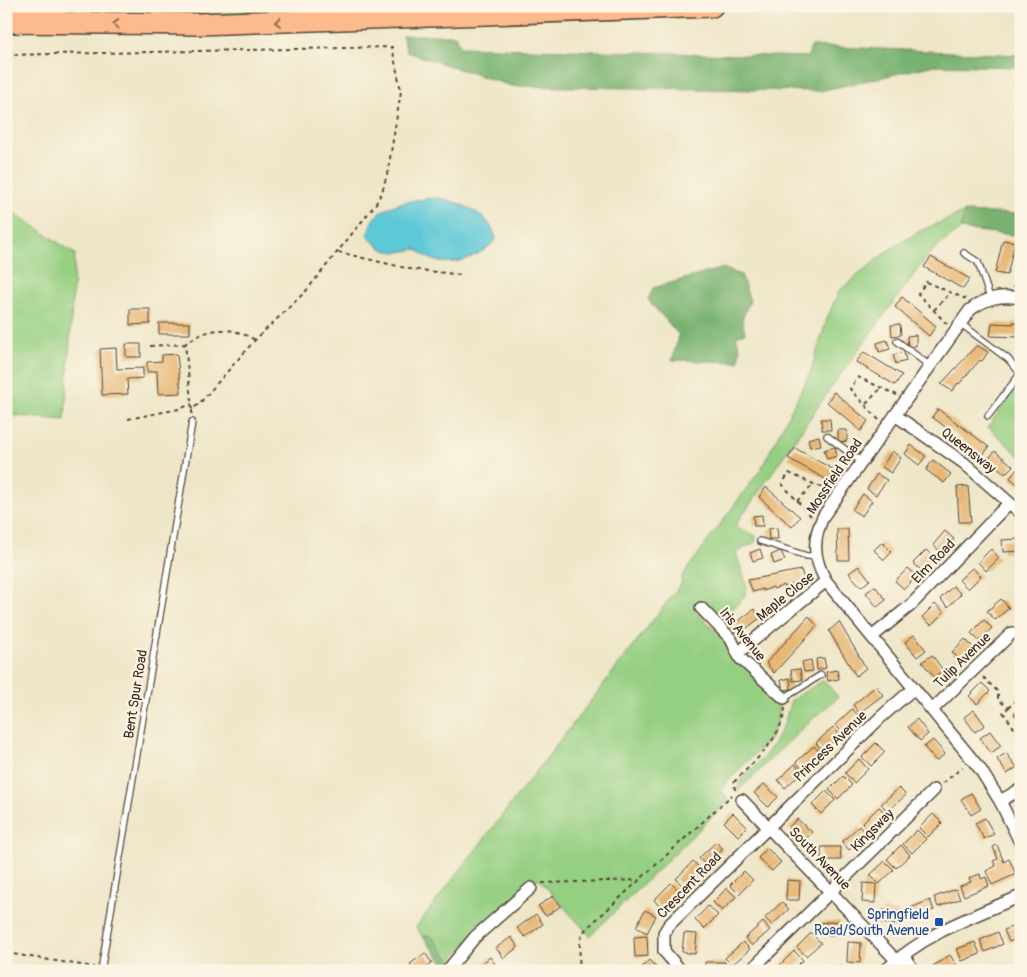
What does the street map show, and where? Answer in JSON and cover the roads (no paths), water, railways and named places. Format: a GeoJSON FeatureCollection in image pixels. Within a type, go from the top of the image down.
{"type":"FeatureCollection","features":[{"type":"Feature","properties":{"kind":"highway"},"geometry":{"type":"LineString","coordinates":[[6,8],[58,6]]}},
{"type":"Feature","properties":{"kind":"highway"},"geometry":{"type":"LineString","coordinates":[[6,22],[199,24],[712,6]]}},
{"type":"Feature","properties":{"kind":"street","name":"Mossfield Road"},"geometry":{"type":"LineString","coordinates":[[1015,297],[990,298],[978,304],[957,327],[838,495],[819,525],[815,545],[818,566],[826,581],[973,759],[1000,801],[1021,844]]}},
{"type":"Feature","properties":{"kind":"street","name":"Queensway"},"geometry":{"type":"LineString","coordinates":[[895,415],[964,463],[1021,513]]}},
{"type":"Feature","properties":{"kind":"street","name":"Elm Road"},"geometry":{"type":"LineString","coordinates":[[873,636],[911,605],[1009,503]]}},
{"type":"Feature","properties":{"kind":"street","name":"Maple Close"},"geometry":{"type":"LineString","coordinates":[[738,653],[826,581]]}},
{"type":"Feature","properties":{"kind":"street","name":"Iris Avenue"},"geometry":{"type":"LineString","coordinates":[[702,608],[731,639],[740,658],[750,669],[784,698]]}},
{"type":"Feature","properties":{"kind":"street","name":"Tulip Avenue"},"geometry":{"type":"LineString","coordinates":[[932,709],[1012,633]]}},
{"type":"Feature","properties":{"kind":"street","name":"Princess Avenue"},"geometry":{"type":"LineString","coordinates":[[768,827],[881,717],[914,688]]}},
{"type":"Feature","properties":{"kind":"street"},"geometry":{"type":"LineString","coordinates":[[1000,801],[1021,789]]}},
{"type":"Feature","properties":{"kind":"street","name":"Kingsway"},"geometry":{"type":"LineString","coordinates":[[831,892],[934,790]]}},
{"type":"Feature","properties":{"kind":"street","name":"South Avenue"},"geometry":{"type":"LineString","coordinates":[[739,796],[831,892],[914,971]]}},
{"type":"Feature","properties":{"kind":"street","name":"Crescent Road"},"geometry":{"type":"LineString","coordinates":[[681,971],[664,951],[664,933],[669,925],[768,827]]}},
{"type":"Feature","properties":{"kind":"street"},"geometry":{"type":"LineString","coordinates":[[750,971],[831,892]]}},
{"type":"Feature","properties":{"kind":"street"},"geometry":{"type":"LineString","coordinates":[[447,971],[475,937],[528,895]]}},
{"type":"Feature","properties":{"kind":"street"},"geometry":{"type":"LineString","coordinates":[[886,971],[900,957],[919,944],[966,920],[1021,896]]}},
{"type":"Feature","properties":{"kind":"lane"},"geometry":{"type":"LineString","coordinates":[[964,253],[978,262],[990,298]]}},
{"type":"Feature","properties":{"kind":"lane"},"geometry":{"type":"LineString","coordinates":[[957,327],[1008,359],[1020,373],[988,416]]}},
{"type":"Feature","properties":{"kind":"lane"},"geometry":{"type":"LineString","coordinates":[[896,341],[930,366]]}},
{"type":"Feature","properties":{"kind":"lane","name":"Bent Spur Road"},"geometry":{"type":"LineString","coordinates":[[102,969],[192,422]]}},
{"type":"Feature","properties":{"kind":"lane"},"geometry":{"type":"LineString","coordinates":[[827,436],[862,462]]}},
{"type":"Feature","properties":{"kind":"lane"},"geometry":{"type":"LineString","coordinates":[[760,541],[807,556],[816,556]]}},
{"type":"Feature","properties":{"kind":"lane"},"geometry":{"type":"LineString","coordinates":[[784,698],[821,675]]}},
{"type":"Feature","properties":{"kind":"water"},"geometry":{"type":"Polygon","coordinates":[[[440,198],[458,203],[482,216],[493,230],[496,239],[477,255],[460,261],[444,262],[431,259],[416,249],[395,252],[383,249],[367,235],[374,219],[389,207],[414,200],[440,198]]]}},
{"type":"Feature","properties":{"kind":"place","name":"Springfield Road/South Avenue"},"geometry":{"type":"Point","coordinates":[939,922]}}]}
